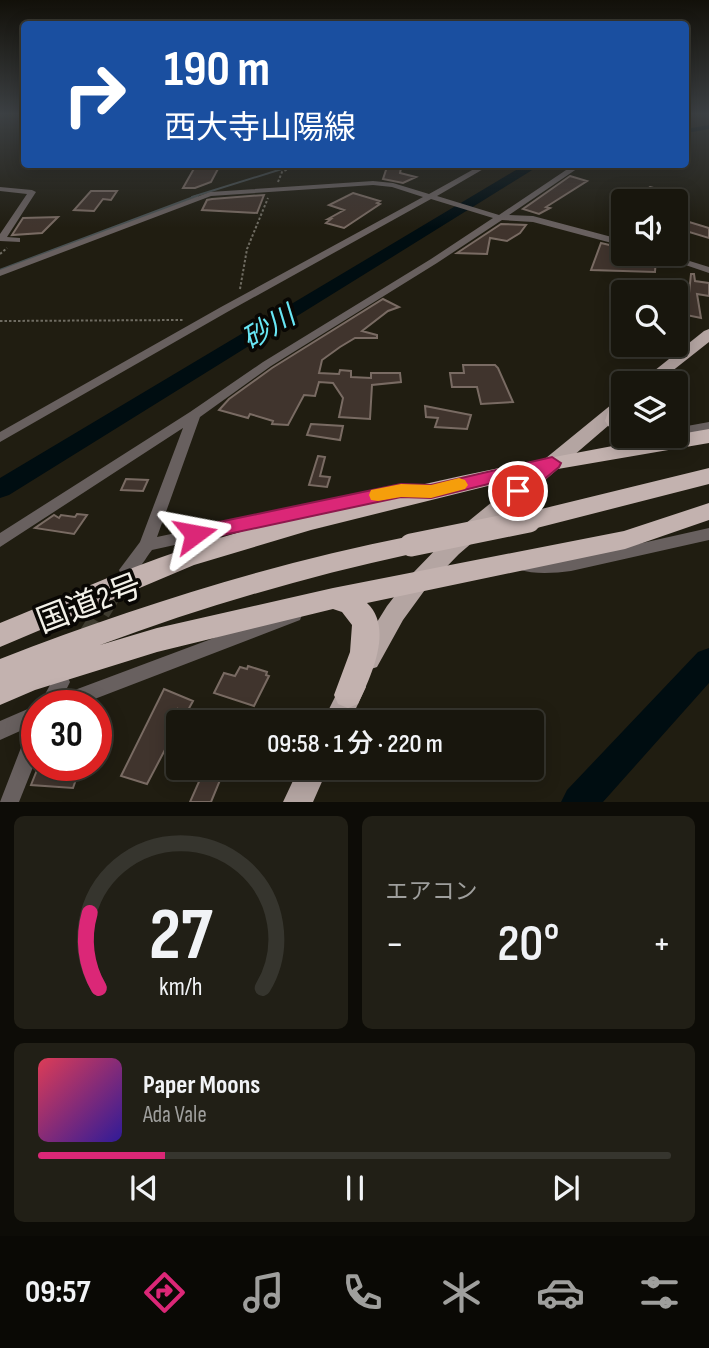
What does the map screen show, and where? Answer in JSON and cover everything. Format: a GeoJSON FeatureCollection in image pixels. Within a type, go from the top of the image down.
{"type":"FeatureCollection","features":[{"type":"Feature","properties":{"kind":"highway"},"geometry":{"type":"LineString","coordinates":[[688,438],[709,436]]}},
{"type":"Feature","properties":{"kind":"highway"},"geometry":{"type":"LineString","coordinates":[[0,635],[187,558],[311,521],[552,463],[628,448]]}},
{"type":"Feature","properties":{"kind":"highway","name":"国道2号"},"geometry":{"type":"LineString","coordinates":[[529,521],[709,476]]}},
{"type":"Feature","properties":{"kind":"highway","name":"国道2号"},"geometry":{"type":"LineString","coordinates":[[0,673],[148,615],[300,569],[709,485]]}},
{"type":"Feature","properties":{"kind":"highway"},"geometry":{"type":"LineString","coordinates":[[0,692],[30,679],[157,640],[304,605],[625,540],[709,511]]}},
{"type":"Feature","properties":{"kind":"highway"},"geometry":{"type":"LineString","coordinates":[[333,599],[349,602],[365,615],[368,632],[348,695]]}},
{"type":"Feature","properties":{"kind":"main road"},"geometry":{"type":"LineString","coordinates":[[662,371],[709,334]]}},
{"type":"Feature","properties":{"kind":"main road"},"geometry":{"type":"LineString","coordinates":[[341,710],[395,612],[419,581],[483,519],[611,413]]}},
{"type":"Feature","properties":{"kind":"main road"},"geometry":{"type":"LineString","coordinates":[[298,802],[308,780]]}},
{"type":"Feature","properties":{"kind":"street"},"geometry":{"type":"LineString","coordinates":[[0,273],[210,194],[373,183],[403,185],[421,192],[435,190],[475,168]]}},
{"type":"Feature","properties":{"kind":"street"},"geometry":{"type":"LineString","coordinates":[[0,438],[225,309],[436,198],[483,168]]}},
{"type":"Feature","properties":{"kind":"street"},"geometry":{"type":"LineString","coordinates":[[0,541],[194,415],[267,364],[434,261],[575,168]]}},
{"type":"Feature","properties":{"kind":"street"},"geometry":{"type":"LineString","coordinates":[[393,185],[498,217],[533,219],[611,240]]}},
{"type":"Feature","properties":{"kind":"street"},"geometry":{"type":"LineString","coordinates":[[0,189],[32,192],[1,239],[17,240]]}},
{"type":"Feature","properties":{"kind":"street"},"geometry":{"type":"LineString","coordinates":[[688,263],[709,270]]}},
{"type":"Feature","properties":{"kind":"street"},"geometry":{"type":"LineString","coordinates":[[127,570],[147,545],[194,415]]}},
{"type":"Feature","properties":{"kind":"street"},"geometry":{"type":"LineString","coordinates":[[688,430],[709,426]]}},
{"type":"Feature","properties":{"kind":"street"},"geometry":{"type":"LineString","coordinates":[[147,545],[401,490],[431,492]]}},
{"type":"Feature","properties":{"kind":"street"},"geometry":{"type":"LineString","coordinates":[[516,563],[530,567],[571,565],[709,534]]}},
{"type":"Feature","properties":{"kind":"street"},"geometry":{"type":"LineString","coordinates":[[97,690],[292,617],[304,605]]}},
{"type":"Feature","properties":{"kind":"street"},"geometry":{"type":"LineString","coordinates":[[56,690],[61,682]]}},
{"type":"Feature","properties":{"kind":"street"},"geometry":{"type":"LineString","coordinates":[[0,732],[21,722]]}},
{"type":"Feature","properties":{"kind":"street"},"geometry":{"type":"LineString","coordinates":[[9,802],[21,772]]}},
{"type":"Feature","properties":{"kind":"path"},"geometry":{"type":"LineString","coordinates":[[239,293],[250,240],[262,209],[275,190],[282,172],[288,168]]}},
{"type":"Feature","properties":{"kind":"path"},"geometry":{"type":"LineString","coordinates":[[0,321],[182,321]]}},
{"type":"Feature","properties":{"kind":"building"},"geometry":{"type":"Polygon","coordinates":[[[194,168],[218,168],[211,182],[195,188],[183,188],[194,168]]]}},
{"type":"Feature","properties":{"kind":"building"},"geometry":{"type":"Polygon","coordinates":[[[387,168],[401,168],[400,173],[416,177],[403,183],[383,179],[387,168]]]}},
{"type":"Feature","properties":{"kind":"building"},"geometry":{"type":"Polygon","coordinates":[[[570,176],[587,181],[539,214],[523,209],[570,176]]]}},
{"type":"Feature","properties":{"kind":"building"},"geometry":{"type":"Polygon","coordinates":[[[91,191],[117,191],[111,200],[103,199],[94,211],[74,210],[91,191]]]}},
{"type":"Feature","properties":{"kind":"building"},"geometry":{"type":"Polygon","coordinates":[[[353,193],[380,201],[377,203],[380,204],[344,228],[326,223],[344,210],[329,205],[353,193]]]}},
{"type":"Feature","properties":{"kind":"building"},"geometry":{"type":"Polygon","coordinates":[[[264,195],[257,213],[202,210],[207,200],[264,195]]]}},
{"type":"Feature","properties":{"kind":"building"},"geometry":{"type":"Polygon","coordinates":[[[58,217],[42,233],[12,235],[23,218],[58,217]]]}},
{"type":"Feature","properties":{"kind":"building"},"geometry":{"type":"Polygon","coordinates":[[[688,222],[709,228],[709,238],[688,232],[688,222]]]}},
{"type":"Feature","properties":{"kind":"building"},"geometry":{"type":"Polygon","coordinates":[[[501,224],[526,225],[520,233],[507,241],[490,238],[487,254],[457,253],[501,224]]]}},
{"type":"Feature","properties":{"kind":"building"},"geometry":{"type":"Polygon","coordinates":[[[601,243],[611,245],[611,266],[655,266],[655,272],[591,270],[601,243]]]}},
{"type":"Feature","properties":{"kind":"building"},"geometry":{"type":"Polygon","coordinates":[[[691,274],[694,274],[695,281],[709,283],[709,296],[697,294],[701,318],[688,315],[691,274]]]}},
{"type":"Feature","properties":{"kind":"building"},"geometry":{"type":"Polygon","coordinates":[[[383,299],[399,307],[388,311],[362,331],[377,335],[377,338],[355,338],[340,347],[322,360],[319,373],[339,374],[340,370],[351,371],[351,377],[371,378],[371,373],[400,373],[401,382],[372,385],[370,419],[339,417],[343,398],[333,383],[319,382],[315,396],[304,395],[288,425],[272,424],[273,421],[250,414],[248,418],[219,410],[229,399],[272,368],[383,299]]]}},
{"type":"Feature","properties":{"kind":"building"},"geometry":{"type":"Polygon","coordinates":[[[463,365],[495,365],[513,402],[481,404],[477,387],[452,387],[450,373],[464,373],[463,365]]]}},
{"type":"Feature","properties":{"kind":"building"},"geometry":{"type":"Polygon","coordinates":[[[425,406],[471,415],[467,429],[435,427],[438,418],[426,417],[425,406]]]}},
{"type":"Feature","properties":{"kind":"building"},"geometry":{"type":"Polygon","coordinates":[[[311,424],[343,426],[340,440],[307,435],[311,424]]]}},
{"type":"Feature","properties":{"kind":"building"},"geometry":{"type":"Polygon","coordinates":[[[318,456],[325,457],[320,476],[330,477],[327,487],[309,485],[318,456]]]}},
{"type":"Feature","properties":{"kind":"building"},"geometry":{"type":"Polygon","coordinates":[[[126,479],[148,480],[143,491],[121,490],[126,479]]]}},
{"type":"Feature","properties":{"kind":"building"},"geometry":{"type":"Polygon","coordinates":[[[77,514],[87,515],[74,534],[35,528],[54,515],[59,518],[61,515],[75,517],[77,514]]]}},
{"type":"Feature","properties":{"kind":"building"},"geometry":{"type":"Polygon","coordinates":[[[248,666],[267,672],[266,675],[269,676],[254,706],[214,693],[224,673],[235,676],[240,667],[247,669],[248,666]]]}},
{"type":"Feature","properties":{"kind":"building"},"geometry":{"type":"Polygon","coordinates":[[[164,689],[193,701],[188,710],[166,710],[166,748],[147,784],[121,776],[164,689]]]}},
{"type":"Feature","properties":{"kind":"building"},"geometry":{"type":"Polygon","coordinates":[[[200,780],[220,780],[211,802],[190,802],[200,780]]]}},
{"type":"Feature","properties":{"kind":"building"},"geometry":{"type":"Polygon","coordinates":[[[33,781],[75,781],[73,788],[31,785],[33,781]]]}},
{"type":"Feature","properties":{"kind":"waterway"},"geometry":{"type":"LineString","coordinates":[[192,197],[285,168]]}},
{"type":"Feature","properties":{"kind":"waterway","name":"砂川"},"geometry":{"type":"LineString","coordinates":[[0,489],[529,168]]}},
{"type":"Feature","properties":{"kind":"waterway"},"geometry":{"type":"LineString","coordinates":[[0,270],[197,196]]}},
{"type":"Feature","properties":{"kind":"waterway"},"geometry":{"type":"LineString","coordinates":[[579,802],[709,661]]}},
{"type":"Feature","properties":{"kind":"tunnel"},"geometry":{"type":"LineString","coordinates":[[112,594],[116,588]]}},
{"type":"Feature","properties":{"kind":"tunnel"},"geometry":{"type":"LineString","coordinates":[[87,636],[113,593]]}},
{"type":"Feature","properties":{"kind":"slow traffic"},"geometry":{"type":"LineString","coordinates":[[378,495],[401,490],[431,492],[459,485]]}},
{"type":"Feature","properties":{"kind":"route"},"geometry":{"type":"LineString","coordinates":[[195,534],[401,490],[431,492],[552,463],[518,491]]}}]}
